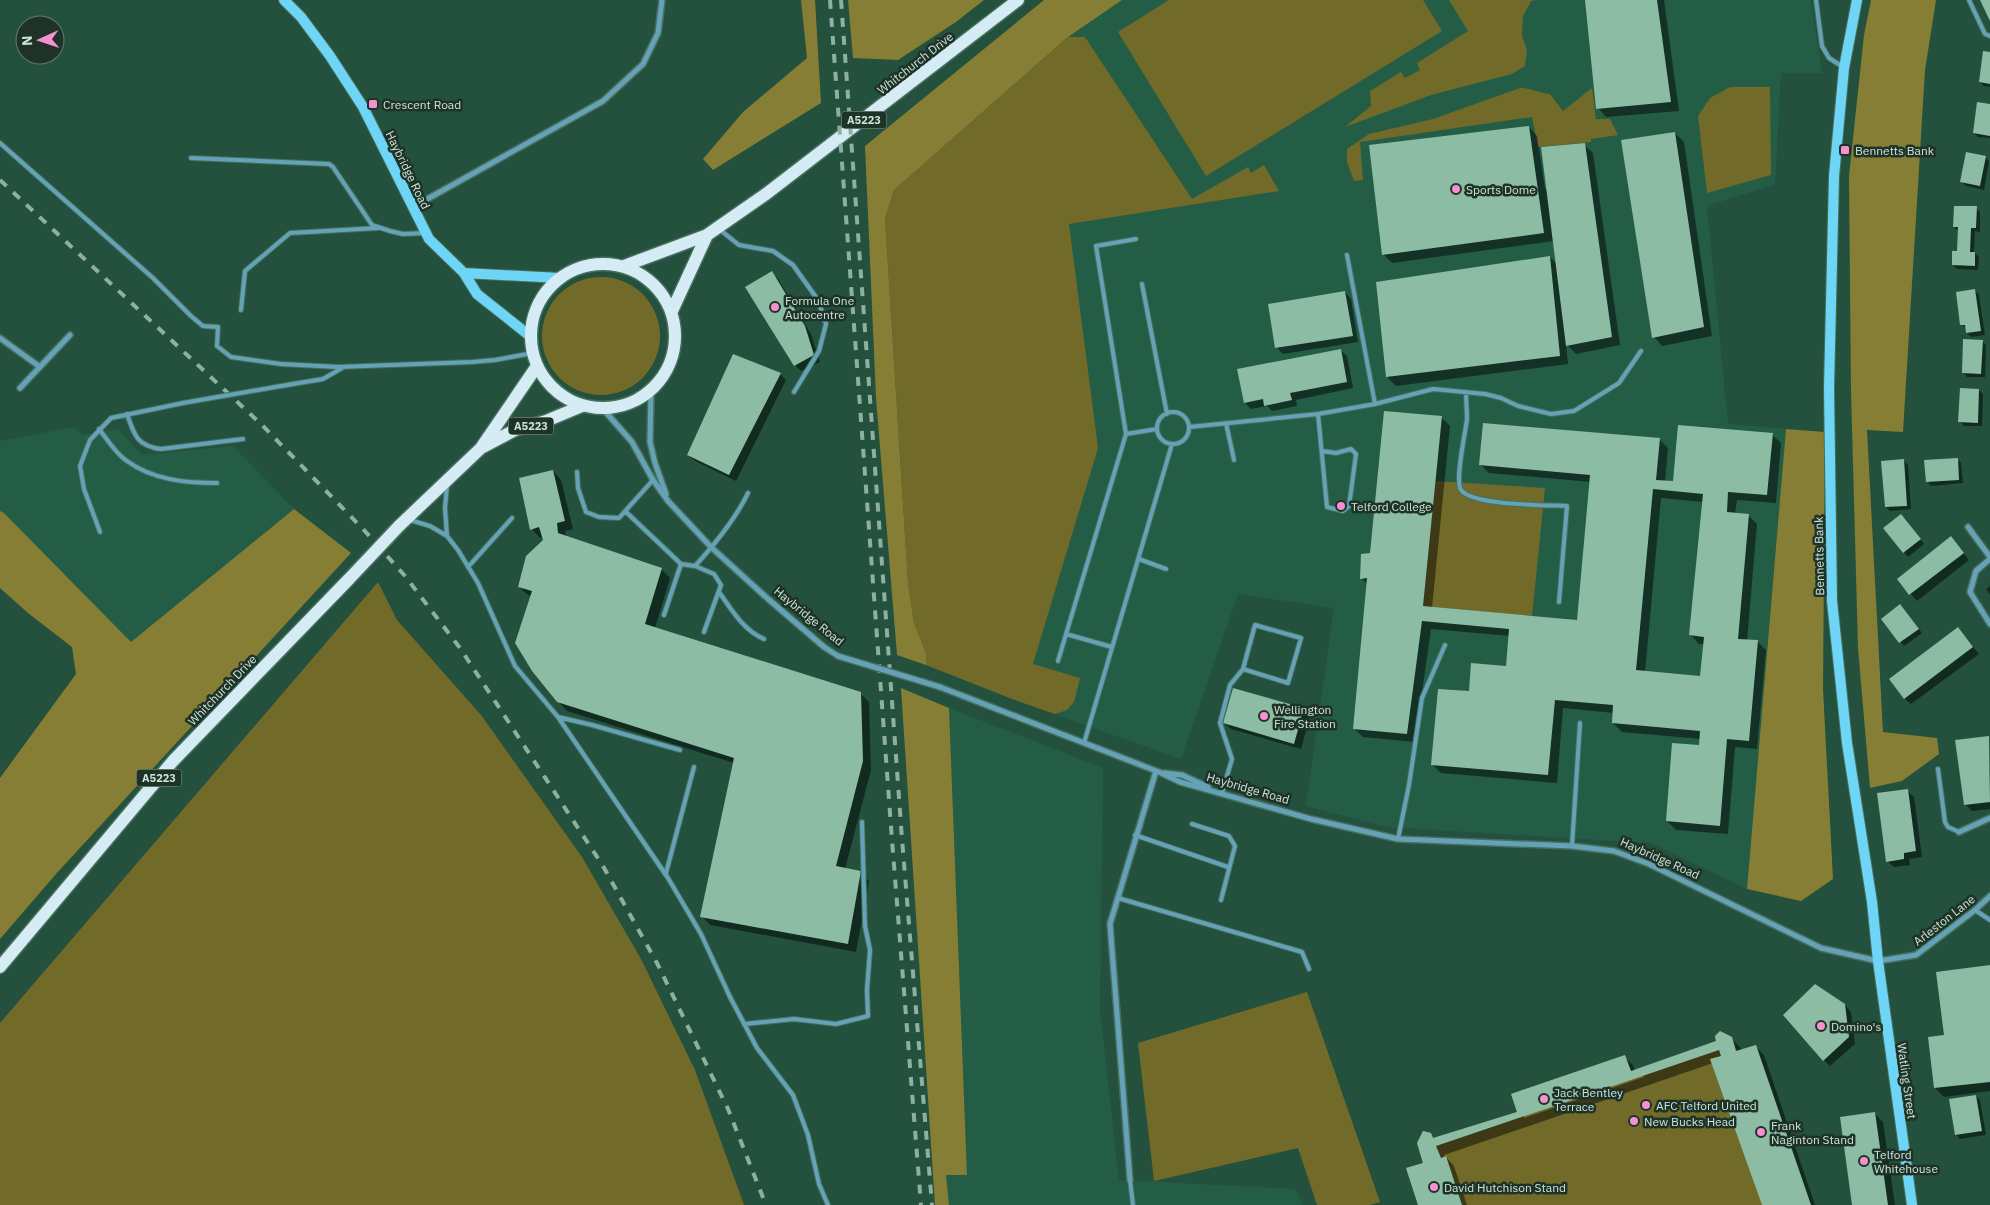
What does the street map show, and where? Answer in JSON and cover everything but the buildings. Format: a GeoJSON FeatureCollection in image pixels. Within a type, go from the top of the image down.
{"type":"FeatureCollection","features":[{"type":"Feature","properties":{"kind":"main road","name":"Haybridge Road"},"geometry":{"type":"LineString","coordinates":[[284,0],[301,17],[330,56],[363,107],[425,233],[464,273],[478,294],[530,336]]}},
{"type":"Feature","properties":{"kind":"main road","name":"Whitchurch Drive"},"geometry":{"type":"LineString","coordinates":[[624,266],[712,231],[790,177],[1018,0]]}},
{"type":"Feature","properties":{"kind":"main road","name":"Bennetts Bank"},"geometry":{"type":"LineString","coordinates":[[1858,0],[1844,68],[1834,176],[1829,388],[1832,601],[1847,743],[1872,902],[1878,961]]}},
{"type":"Feature","properties":{"kind":"main road"},"geometry":{"type":"LineString","coordinates":[[672,311],[712,231]]}},
{"type":"Feature","properties":{"kind":"main road"},"geometry":{"type":"LineString","coordinates":[[604,264],[624,266],[644,276],[660,291],[672,311],[676,342],[667,373],[651,392],[629,405],[603,409],[582,406],[555,390],[537,366],[530,336],[534,314],[545,293],[560,278],[579,268],[604,264]]}},
{"type":"Feature","properties":{"kind":"main road"},"geometry":{"type":"LineString","coordinates":[[464,273],[560,278]]}},
{"type":"Feature","properties":{"kind":"main road","name":"Whitchurch Drive"},"geometry":{"type":"LineString","coordinates":[[0,967],[173,761],[402,523],[481,448],[537,366]]}},
{"type":"Feature","properties":{"kind":"main road","name":"Whitchurch Drive"},"geometry":{"type":"LineString","coordinates":[[481,448],[516,430],[546,421],[582,406]]}},
{"type":"Feature","properties":{"kind":"main road","name":"Watling Street"},"geometry":{"type":"LineString","coordinates":[[1878,961],[1912,1205]]}},
{"type":"Feature","properties":{"kind":"street"},"geometry":{"type":"LineString","coordinates":[[413,207],[603,101],[643,64],[658,33],[662,0]]}},
{"type":"Feature","properties":{"kind":"street"},"geometry":{"type":"LineString","coordinates":[[20,388],[70,335]]}},
{"type":"Feature","properties":{"kind":"street"},"geometry":{"type":"LineString","coordinates":[[0,338],[40,368]]}},
{"type":"Feature","properties":{"kind":"street"},"geometry":{"type":"LineString","coordinates":[[651,392],[650,442],[668,501]]}},
{"type":"Feature","properties":{"kind":"street","name":"Haybridge Road"},"geometry":{"type":"LineString","coordinates":[[603,409],[632,442],[653,480],[668,501],[712,548],[824,647],[838,656],[940,687],[1180,782],[1311,819],[1398,839],[1572,846],[1614,850],[1649,864],[1821,948],[1878,961]]}},
{"type":"Feature","properties":{"kind":"street"},"geometry":{"type":"LineString","coordinates":[[1968,527],[1990,558],[1976,571],[1970,592],[1990,624]]}},
{"type":"Feature","properties":{"kind":"street"},"geometry":{"type":"LineString","coordinates":[[1130,1180],[1110,924],[1136,835],[1158,772]]}},
{"type":"Feature","properties":{"kind":"street"},"geometry":{"type":"LineString","coordinates":[[1958,832],[1990,818]]}},
{"type":"Feature","properties":{"kind":"street","name":"Arleston Lane"},"geometry":{"type":"LineString","coordinates":[[1878,961],[1916,954],[1975,910],[1990,896]]}},
{"type":"Feature","properties":{"kind":"lane"},"geometry":{"type":"LineString","coordinates":[[1816,0],[1822,46],[1829,58],[1844,68]]}},
{"type":"Feature","properties":{"kind":"lane"},"geometry":{"type":"LineString","coordinates":[[1969,0],[1986,34],[1990,36]]}},
{"type":"Feature","properties":{"kind":"lane"},"geometry":{"type":"LineString","coordinates":[[0,143],[153,278],[191,316],[203,326],[218,327],[217,346],[231,356],[281,364],[344,367],[472,362],[496,360],[533,353]]}},
{"type":"Feature","properties":{"kind":"lane"},"geometry":{"type":"LineString","coordinates":[[191,158],[329,164],[339,174],[372,225],[404,234],[425,233]]}},
{"type":"Feature","properties":{"kind":"lane"},"geometry":{"type":"LineString","coordinates":[[242,310],[245,271],[290,232],[380,228]]}},
{"type":"Feature","properties":{"kind":"lane"},"geometry":{"type":"LineString","coordinates":[[712,231],[739,245],[774,251],[793,265],[818,300],[826,324],[819,351],[794,392]]}},
{"type":"Feature","properties":{"kind":"lane"},"geometry":{"type":"LineString","coordinates":[[1058,661],[1126,434],[1096,246],[1136,239]]}},
{"type":"Feature","properties":{"kind":"lane"},"geometry":{"type":"LineString","coordinates":[[1347,255],[1375,404]]}},
{"type":"Feature","properties":{"kind":"lane"},"geometry":{"type":"LineString","coordinates":[[1142,284],[1167,414]]}},
{"type":"Feature","properties":{"kind":"lane"},"geometry":{"type":"LineString","coordinates":[[1189,428],[1226,422],[1318,414],[1375,404],[1434,390],[1485,394],[1501,398],[1518,406],[1551,414],[1574,410],[1619,383],[1641,350]]}},
{"type":"Feature","properties":{"kind":"lane"},"geometry":{"type":"LineString","coordinates":[[100,532],[84,489],[80,466],[90,440],[111,418],[183,403],[323,379],[344,367]]}},
{"type":"Feature","properties":{"kind":"lane"},"geometry":{"type":"LineString","coordinates":[[1466,392],[1467,416],[1460,489],[1467,496],[1483,501],[1567,506],[1559,602]]}},
{"type":"Feature","properties":{"kind":"lane"},"geometry":{"type":"LineString","coordinates":[[1174,412],[1184,416],[1189,428],[1188,436],[1184,440],[1172,444],[1161,438],[1157,429],[1160,419],[1167,414],[1174,412]]}},
{"type":"Feature","properties":{"kind":"lane"},"geometry":{"type":"LineString","coordinates":[[127,414],[134,434],[143,445],[149,448],[161,449],[243,440]]}},
{"type":"Feature","properties":{"kind":"lane"},"geometry":{"type":"LineString","coordinates":[[1318,414],[1327,507],[1343,511],[1349,506],[1356,454],[1352,449],[1336,453],[1322,451]]}},
{"type":"Feature","properties":{"kind":"lane"},"geometry":{"type":"LineString","coordinates":[[1226,422],[1234,460]]}},
{"type":"Feature","properties":{"kind":"lane"},"geometry":{"type":"LineString","coordinates":[[99,429],[126,461],[152,475],[194,483],[217,483]]}},
{"type":"Feature","properties":{"kind":"lane"},"geometry":{"type":"LineString","coordinates":[[1126,434],[1157,429]]}},
{"type":"Feature","properties":{"kind":"lane"},"geometry":{"type":"LineString","coordinates":[[1084,743],[1172,444]]}},
{"type":"Feature","properties":{"kind":"lane"},"geometry":{"type":"LineString","coordinates":[[577,472],[578,488],[586,512],[600,517],[619,518],[653,480]]}},
{"type":"Feature","properties":{"kind":"lane"},"geometry":{"type":"LineString","coordinates":[[447,482],[445,508],[447,536]]}},
{"type":"Feature","properties":{"kind":"lane"},"geometry":{"type":"LineString","coordinates":[[695,566],[712,548],[742,506],[748,493]]}},
{"type":"Feature","properties":{"kind":"lane"},"geometry":{"type":"LineString","coordinates":[[625,511],[681,564],[695,566],[714,574],[721,585],[704,632]]}},
{"type":"Feature","properties":{"kind":"lane"},"geometry":{"type":"LineString","coordinates":[[468,566],[512,518]]}},
{"type":"Feature","properties":{"kind":"lane"},"geometry":{"type":"LineString","coordinates":[[402,523],[430,526],[447,536],[478,584],[515,666],[558,717],[666,873],[701,934],[756,1048],[793,1095],[808,1135],[819,1184],[828,1205]]}},
{"type":"Feature","properties":{"kind":"lane"},"geometry":{"type":"LineString","coordinates":[[1139,559],[1166,569]]}},
{"type":"Feature","properties":{"kind":"lane"},"geometry":{"type":"LineString","coordinates":[[664,615],[681,564]]}},
{"type":"Feature","properties":{"kind":"lane"},"geometry":{"type":"LineString","coordinates":[[719,592],[752,633],[764,639]]}},
{"type":"Feature","properties":{"kind":"lane"},"geometry":{"type":"LineString","coordinates":[[1220,792],[1232,759],[1220,723],[1230,685],[1243,669],[1256,625],[1301,638],[1288,683],[1243,669]]}},
{"type":"Feature","properties":{"kind":"lane"},"geometry":{"type":"LineString","coordinates":[[1066,634],[1112,647]]}},
{"type":"Feature","properties":{"kind":"lane"},"geometry":{"type":"LineString","coordinates":[[1398,839],[1409,786],[1422,698],[1445,645]]}},
{"type":"Feature","properties":{"kind":"lane"},"geometry":{"type":"LineString","coordinates":[[558,717],[680,750]]}},
{"type":"Feature","properties":{"kind":"lane"},"geometry":{"type":"LineString","coordinates":[[1572,846],[1580,723]]}},
{"type":"Feature","properties":{"kind":"lane"},"geometry":{"type":"LineString","coordinates":[[666,873],[690,789],[694,767]]}},
{"type":"Feature","properties":{"kind":"lane"},"geometry":{"type":"LineString","coordinates":[[1938,769],[1945,822],[1948,827],[1958,832]]}},
{"type":"Feature","properties":{"kind":"lane"},"geometry":{"type":"LineString","coordinates":[[744,1024],[794,1019],[836,1024],[868,1016],[867,990],[870,950],[865,926],[862,822]]}},
{"type":"Feature","properties":{"kind":"lane"},"geometry":{"type":"LineString","coordinates":[[1192,824],[1229,836],[1235,846],[1228,867],[1221,900]]}},
{"type":"Feature","properties":{"kind":"lane"},"geometry":{"type":"LineString","coordinates":[[1136,835],[1228,867]]}},
{"type":"Feature","properties":{"kind":"lane"},"geometry":{"type":"LineString","coordinates":[[1118,898],[1302,952],[1309,969]]}},
{"type":"Feature","properties":{"kind":"lane"},"geometry":{"type":"LineString","coordinates":[[1975,910],[1990,920]]}},
{"type":"Feature","properties":{"kind":"lane"},"geometry":{"type":"LineString","coordinates":[[1130,1180],[1133,1205]]}},
{"type":"Feature","properties":{"kind":"shaded area"},"geometry":{"type":"Polygon","coordinates":[[[801,0],[815,0],[821,103],[713,170],[703,159],[743,112],[807,58],[801,0]]]}},
{"type":"Feature","properties":{"kind":"shaded area"},"geometry":{"type":"Polygon","coordinates":[[[848,0],[984,0],[956,22],[898,60],[853,58],[848,0]]]}},
{"type":"Feature","properties":{"kind":"shaded area"},"geometry":{"type":"Polygon","coordinates":[[[1044,0],[1122,0],[1068,37],[894,190],[885,218],[908,583],[914,623],[926,653],[926,665],[897,655],[876,398],[865,146],[1044,0]]]}},
{"type":"Feature","properties":{"kind":"shaded area","name":"Telford College"},"geometry":{"type":"Polygon","coordinates":[[[1122,0],[1811,0],[1822,73],[1781,73],[1775,184],[1707,206],[1728,424],[1786,429],[1747,889],[1651,843],[1386,827],[1306,806],[1334,608],[1238,594],[1181,759],[1012,699],[926,665],[1068,37],[1122,0]]]}},
{"type":"Feature","properties":{"kind":"shaded area"},"geometry":{"type":"Polygon","coordinates":[[[1169,0],[1423,0],[1442,31],[1206,176],[1118,32],[1169,0]]]}},
{"type":"Feature","properties":{"kind":"shaded area"},"geometry":{"type":"Polygon","coordinates":[[[1449,0],[1536,0],[1531,1],[1523,16],[1522,36],[1527,50],[1525,66],[1512,74],[1431,95],[1345,127],[1371,106],[1370,91],[1401,72],[1405,78],[1420,70],[1417,63],[1468,31],[1449,0]]]}},
{"type":"Feature","properties":{"kind":"shaded area"},"geometry":{"type":"Polygon","coordinates":[[[1871,0],[1936,0],[1925,70],[1903,432],[1867,430],[1883,732],[1937,738],[1939,754],[1902,781],[1870,788],[1858,648],[1851,391],[1849,176],[1864,35],[1871,0]]]}},
{"type":"Feature","properties":{"kind":"shaded area"},"geometry":{"type":"Polygon","coordinates":[[[1068,37],[1085,37],[1192,199],[1248,167],[1251,173],[1264,165],[1279,191],[1069,224],[1098,448],[1033,664],[1080,678],[1074,702],[1067,710],[1055,714],[926,665],[926,653],[914,623],[908,583],[885,218],[894,190],[1068,37]]]}},
{"type":"Feature","properties":{"kind":"shaded area"},"geometry":{"type":"Polygon","coordinates":[[[1730,87],[1770,87],[1771,175],[1707,193],[1698,116],[1710,98],[1730,87]]]}},
{"type":"Feature","properties":{"kind":"shaded area"},"geometry":{"type":"Polygon","coordinates":[[[1520,88],[1550,94],[1563,111],[1592,88],[1596,119],[1610,119],[1618,135],[1591,139],[1591,142],[1538,147],[1532,117],[1360,142],[1363,180],[1354,181],[1347,162],[1347,149],[1369,134],[1433,119],[1520,88]]]}},
{"type":"Feature","properties":{"kind":"shaded area"},"geometry":{"type":"Polygon","coordinates":[[[601,277],[624,281],[643,294],[656,313],[660,336],[656,359],[643,378],[624,391],[601,395],[578,391],[559,378],[546,359],[542,336],[546,313],[559,294],[578,281],[601,277]]]}},
{"type":"Feature","properties":{"kind":"shaded area"},"geometry":{"type":"Polygon","coordinates":[[[74,427],[82,435],[118,429],[142,455],[233,446],[294,509],[131,642],[0,511],[0,441],[74,427]]]}},
{"type":"Feature","properties":{"kind":"shaded area"},"geometry":{"type":"Polygon","coordinates":[[[1786,429],[1825,432],[1823,689],[1833,879],[1801,901],[1747,889],[1786,429]]]}},
{"type":"Feature","properties":{"kind":"shaded area"},"geometry":{"type":"Polygon","coordinates":[[[1435,481],[1545,488],[1532,616],[1423,606],[1435,481]]]}},
{"type":"Feature","properties":{"kind":"shaded area"},"geometry":{"type":"Polygon","coordinates":[[[294,509],[351,553],[56,874],[0,939],[0,778],[76,674],[72,647],[28,613],[0,588],[0,511],[131,642],[294,509]]]}},
{"type":"Feature","properties":{"kind":"shaded area"},"geometry":{"type":"Polygon","coordinates":[[[378,582],[397,620],[481,715],[582,857],[641,959],[695,1070],[744,1205],[0,1205],[0,1023],[378,582]]]}},
{"type":"Feature","properties":{"kind":"shaded area"},"geometry":{"type":"Polygon","coordinates":[[[901,688],[949,708],[967,1175],[946,1175],[949,1205],[935,1205],[901,688]]]}},
{"type":"Feature","properties":{"kind":"shaded area"},"geometry":{"type":"Polygon","coordinates":[[[949,708],[1103,768],[1100,1009],[1119,1180],[1296,1189],[1302,1205],[949,1205],[945,1175],[967,1175],[949,708]]]}},
{"type":"Feature","properties":{"kind":"shaded area"},"geometry":{"type":"Polygon","coordinates":[[[1307,992],[1380,1202],[1370,1205],[1317,1205],[1298,1148],[1154,1181],[1138,1043],[1307,992]]]}},
{"type":"Feature","properties":{"kind":"shaded area","name":"New Bucks Head"},"geometry":{"type":"Polygon","coordinates":[[[1720,1031],[1732,1037],[1737,1051],[1756,1045],[1811,1205],[1418,1205],[1406,1168],[1423,1163],[1417,1143],[1423,1131],[1431,1133],[1434,1138],[1517,1112],[1511,1094],[1625,1055],[1631,1071],[1716,1041],[1715,1036],[1720,1031]]]}},
{"type":"Feature","properties":{"kind":"railway"},"geometry":{"type":"LineString","coordinates":[[830,0],[921,1205]]}},
{"type":"Feature","properties":{"kind":"railway"},"geometry":{"type":"LineString","coordinates":[[841,0],[902,839],[932,1205]]}},
{"type":"Feature","properties":{"kind":"railway"},"geometry":{"type":"LineString","coordinates":[[0,180],[262,425],[363,529],[405,576],[460,648],[603,866],[658,965],[728,1109],[766,1205]]}},
{"type":"Feature","properties":{"kind":"place","name":"Crescent Road"},"geometry":{"type":"Point","coordinates":[373,104]}},
{"type":"Feature","properties":{"kind":"place","name":"Bennetts Bank"},"geometry":{"type":"Point","coordinates":[1845,150]}},
{"type":"Feature","properties":{"kind":"place","name":"Sports Dome"},"geometry":{"type":"Point","coordinates":[1456,189]}},
{"type":"Feature","properties":{"kind":"place","name":"Formula One Autocentre"},"geometry":{"type":"Point","coordinates":[775,307]}},
{"type":"Feature","properties":{"kind":"place","name":"Telford College"},"geometry":{"type":"Point","coordinates":[1341,506]}},
{"type":"Feature","properties":{"kind":"place","name":"Wellington Fire Station"},"geometry":{"type":"Point","coordinates":[1264,716]}},
{"type":"Feature","properties":{"kind":"place","name":"Domino's"},"geometry":{"type":"Point","coordinates":[1821,1026]}},
{"type":"Feature","properties":{"kind":"place","name":"Jack Bentley Terrace"},"geometry":{"type":"Point","coordinates":[1544,1099]}},
{"type":"Feature","properties":{"kind":"place","name":"AFC Telford United"},"geometry":{"type":"Point","coordinates":[1646,1105]}},
{"type":"Feature","properties":{"kind":"place","name":"New Bucks Head"},"geometry":{"type":"Point","coordinates":[1634,1121]}},
{"type":"Feature","properties":{"kind":"place","name":"Frank Naginton Stand"},"geometry":{"type":"Point","coordinates":[1761,1132]}},
{"type":"Feature","properties":{"kind":"place","name":"Telford Whitehouse"},"geometry":{"type":"Point","coordinates":[1864,1161]}},
{"type":"Feature","properties":{"kind":"place","name":"David Hutchison Stand"},"geometry":{"type":"Point","coordinates":[1434,1187]}}]}
